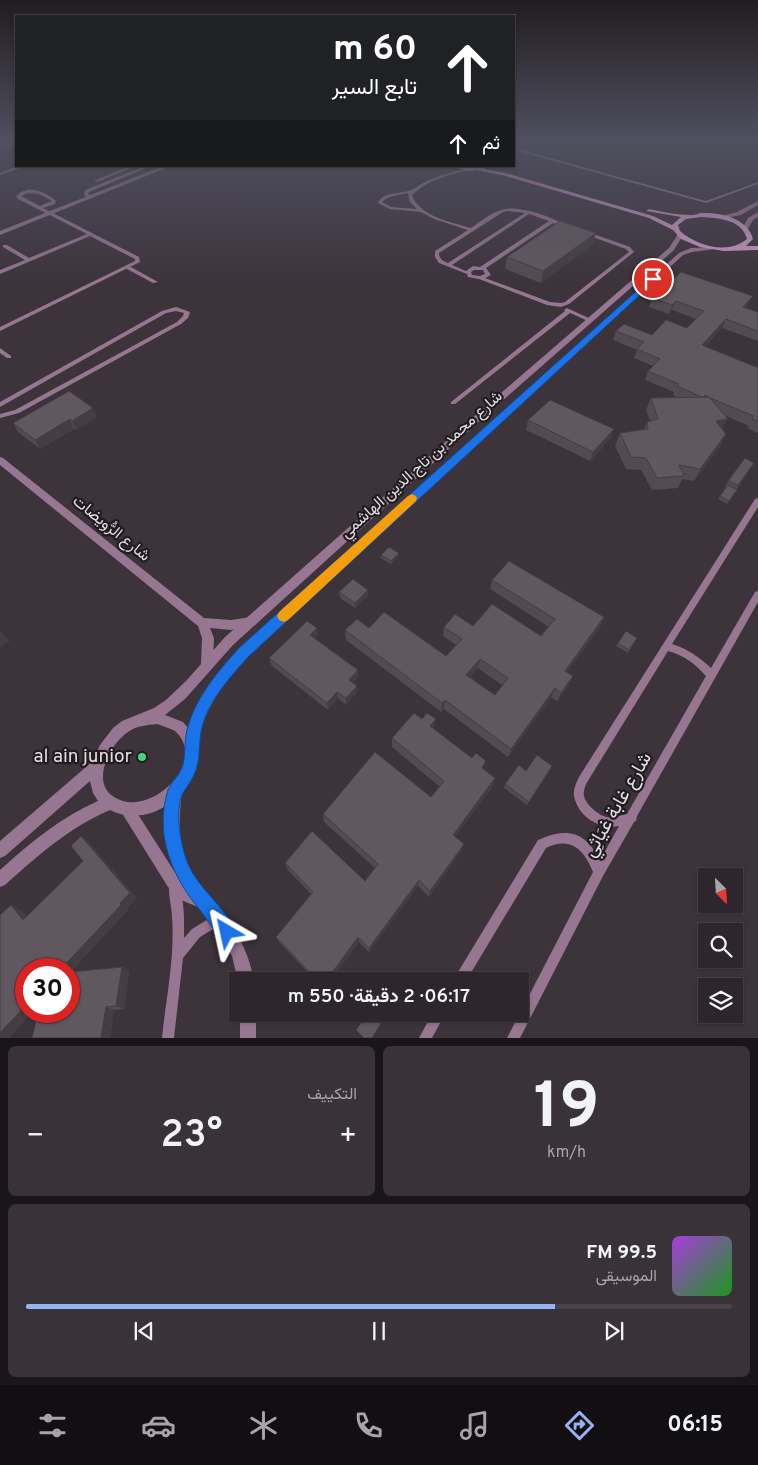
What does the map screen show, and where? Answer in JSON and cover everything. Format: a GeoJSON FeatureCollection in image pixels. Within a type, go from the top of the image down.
{"type":"FeatureCollection","features":[{"type":"Feature","properties":{"kind":"main road"},"geometry":{"type":"LineString","coordinates":[[554,188],[651,217],[690,242],[713,248],[758,248]]}},
{"type":"Feature","properties":{"kind":"main road"},"geometry":{"type":"LineString","coordinates":[[574,188],[656,213],[720,217],[732,221],[758,238]]}},
{"type":"Feature","properties":{"kind":"main road"},"geometry":{"type":"LineString","coordinates":[[677,232],[675,225],[680,220],[690,216]]}},
{"type":"Feature","properties":{"kind":"main road"},"geometry":{"type":"LineString","coordinates":[[736,248],[748,242],[747,231]]}},
{"type":"Feature","properties":{"kind":"street"},"geometry":{"type":"LineString","coordinates":[[0,233],[113,188]]}},
{"type":"Feature","properties":{"kind":"street"},"geometry":{"type":"LineString","coordinates":[[720,217],[739,214],[758,203]]}},
{"type":"Feature","properties":{"kind":"street"},"geometry":{"type":"LineString","coordinates":[[747,231],[747,222],[758,214]]}},
{"type":"Feature","properties":{"kind":"street","name":"شارع محمد بن تاج الدين الهاشمي"},"geometry":{"type":"LineString","coordinates":[[144,719],[156,714],[177,700],[207,664],[251,622],[482,414],[672,249],[677,232]]}},
{"type":"Feature","properties":{"kind":"street","name":"شارع محمد بن تاج الدين الهاشمي"},"geometry":{"type":"LineString","coordinates":[[191,745],[196,724],[204,704],[227,671],[245,652],[681,254],[691,250],[713,248]]}},
{"type":"Feature","properties":{"kind":"street"},"geometry":{"type":"LineString","coordinates":[[129,268],[155,282]]}},
{"type":"Feature","properties":{"kind":"street","name":"شارع الرُّويضات"},"geometry":{"type":"LineString","coordinates":[[0,460],[202,623]]}},
{"type":"Feature","properties":{"kind":"street"},"geometry":{"type":"LineString","coordinates":[[207,664],[209,646],[202,623],[231,625],[251,622]]}},
{"type":"Feature","properties":{"kind":"street"},"geometry":{"type":"LineString","coordinates":[[157,718],[174,723],[187,734],[191,745],[190,768],[184,780],[176,791],[165,800],[153,806],[140,810],[127,810],[111,804],[99,790],[96,778],[101,753],[119,731],[144,719],[157,718]]}},
{"type":"Feature","properties":{"kind":"street"},"geometry":{"type":"LineString","coordinates":[[0,851],[97,766]]}},
{"type":"Feature","properties":{"kind":"street"},"geometry":{"type":"LineString","coordinates":[[176,791],[172,810],[172,830],[181,868],[190,885],[219,919],[241,959],[244,972]]}},
{"type":"Feature","properties":{"kind":"street"},"geometry":{"type":"LineString","coordinates":[[0,880],[44,841],[61,829],[95,809],[111,804]]}},
{"type":"Feature","properties":{"kind":"street"},"geometry":{"type":"LineString","coordinates":[[127,810],[173,882],[186,895],[203,902]]}},
{"type":"Feature","properties":{"kind":"street"},"geometry":{"type":"LineString","coordinates":[[248,1022],[248,1038]]}},
{"type":"Feature","properties":{"kind":"lane"},"geometry":{"type":"LineString","coordinates":[[91,197],[86,195],[87,191],[93,188]]}},
{"type":"Feature","properties":{"kind":"lane"},"geometry":{"type":"LineString","coordinates":[[419,188],[387,196],[380,203],[390,208],[421,211],[472,230]]}},
{"type":"Feature","properties":{"kind":"lane"},"geometry":{"type":"LineString","coordinates":[[657,188],[706,202],[743,188]]}},
{"type":"Feature","properties":{"kind":"lane"},"geometry":{"type":"LineString","coordinates":[[0,329],[137,264],[138,259],[52,213],[40,208],[18,196],[23,192],[35,191],[54,200],[53,203],[40,208]]}},
{"type":"Feature","properties":{"kind":"lane"},"geometry":{"type":"LineString","coordinates":[[414,191],[410,196],[411,202],[421,211]]}},
{"type":"Feature","properties":{"kind":"lane"},"geometry":{"type":"LineString","coordinates":[[570,228],[518,210],[504,210],[437,252],[438,259],[467,272],[470,276],[480,278],[590,320]]}},
{"type":"Feature","properties":{"kind":"lane"},"geometry":{"type":"LineString","coordinates":[[449,265],[528,213]]}},
{"type":"Feature","properties":{"kind":"lane"},"geometry":{"type":"LineString","coordinates":[[467,272],[473,268],[482,268],[552,221]]}},
{"type":"Feature","properties":{"kind":"lane"},"geometry":{"type":"LineString","coordinates":[[556,306],[567,303],[632,252],[628,248],[579,231]]}},
{"type":"Feature","properties":{"kind":"lane"},"geometry":{"type":"LineString","coordinates":[[0,272],[91,234]]}},
{"type":"Feature","properties":{"kind":"lane"},"geometry":{"type":"LineString","coordinates":[[5,246],[30,260]]}},
{"type":"Feature","properties":{"kind":"lane"},"geometry":{"type":"LineString","coordinates":[[480,278],[488,273],[482,268]]}},
{"type":"Feature","properties":{"kind":"lane"},"geometry":{"type":"LineString","coordinates":[[0,405],[164,312],[176,309],[187,312],[186,316],[179,323],[16,412],[0,416]]}},
{"type":"Feature","properties":{"kind":"lane"},"geometry":{"type":"LineString","coordinates":[[453,403],[569,311]]}},
{"type":"Feature","properties":{"kind":"lane"},"geometry":{"type":"LineString","coordinates":[[0,350],[9,356]]}},
{"type":"Feature","properties":{"kind":"lane"},"geometry":{"type":"LineString","coordinates":[[632,817],[609,824],[600,821],[584,806],[579,796],[581,785],[590,767],[758,501]]}},
{"type":"Feature","properties":{"kind":"lane","name":"شارع غابة غيَاثِي"},"geometry":{"type":"LineString","coordinates":[[513,1038],[599,872],[758,594]]}},
{"type":"Feature","properties":{"kind":"lane"},"geometry":{"type":"LineString","coordinates":[[666,646],[683,651],[696,658],[712,676]]}},
{"type":"Feature","properties":{"kind":"lane"},"geometry":{"type":"LineString","coordinates":[[464,972],[542,844],[552,838],[563,836],[575,840],[586,848],[594,859],[599,872]]}},
{"type":"Feature","properties":{"kind":"lane"},"geometry":{"type":"LineString","coordinates":[[168,1038],[177,956],[179,917],[173,882]]}},
{"type":"Feature","properties":{"kind":"lane"},"geometry":{"type":"LineString","coordinates":[[177,956],[196,933],[219,919]]}},
{"type":"Feature","properties":{"kind":"lane"},"geometry":{"type":"LineString","coordinates":[[425,1038],[434,1022]]}},
{"type":"Feature","properties":{"kind":"building"},"geometry":{"type":"Polygon","coordinates":[[[560,221],[596,233],[543,271],[507,257],[560,221]]]}},
{"type":"Feature","properties":{"kind":"building"},"geometry":{"type":"Polygon","coordinates":[[[681,272],[753,296],[743,307],[758,312],[758,331],[726,319],[702,345],[756,367],[758,366],[758,421],[752,419],[754,416],[704,395],[706,397],[702,397],[677,386],[679,384],[648,371],[660,359],[637,349],[644,342],[616,331],[624,324],[652,335],[666,320],[687,328],[704,311],[676,301],[672,305],[652,298],[681,272]]]}},
{"type":"Feature","properties":{"kind":"building"},"geometry":{"type":"Polygon","coordinates":[[[69,391],[93,408],[35,440],[13,423],[69,391]]]}},
{"type":"Feature","properties":{"kind":"building"},"geometry":{"type":"Polygon","coordinates":[[[709,397],[728,419],[716,421],[726,434],[700,469],[679,465],[684,476],[657,478],[646,458],[631,457],[620,433],[648,429],[647,422],[658,419],[651,398],[709,397]]]}},
{"type":"Feature","properties":{"kind":"building"},"geometry":{"type":"Polygon","coordinates":[[[550,400],[614,429],[593,452],[528,420],[550,400]]]}},
{"type":"Feature","properties":{"kind":"building"},"geometry":{"type":"Polygon","coordinates":[[[745,458],[754,463],[738,485],[728,481],[745,458]]]}},
{"type":"Feature","properties":{"kind":"building"},"geometry":{"type":"Polygon","coordinates":[[[728,485],[737,490],[729,501],[720,496],[728,485]]]}},
{"type":"Feature","properties":{"kind":"building"},"geometry":{"type":"Polygon","coordinates":[[[389,547],[399,553],[391,561],[381,555],[389,547]]]}},
{"type":"Feature","properties":{"kind":"building"},"geometry":{"type":"Polygon","coordinates":[[[509,561],[604,617],[565,671],[573,676],[561,693],[555,688],[511,749],[445,700],[442,703],[345,630],[357,619],[369,628],[384,612],[446,656],[462,639],[444,627],[455,614],[473,626],[492,604],[541,636],[555,619],[492,580],[509,561]],[[480,659],[466,675],[495,695],[508,678],[480,659]]]}},
{"type":"Feature","properties":{"kind":"building"},"geometry":{"type":"Polygon","coordinates":[[[353,579],[368,590],[355,603],[339,592],[353,579]]]}},
{"type":"Feature","properties":{"kind":"building"},"geometry":{"type":"Polygon","coordinates":[[[307,621],[317,628],[310,635],[358,670],[349,680],[357,686],[346,698],[337,692],[327,703],[269,658],[307,621]]]}},
{"type":"Feature","properties":{"kind":"building"},"geometry":{"type":"Polygon","coordinates":[[[626,631],[637,638],[629,650],[618,643],[626,631]]]}},
{"type":"Feature","properties":{"kind":"building"},"geometry":{"type":"Polygon","coordinates":[[[414,713],[422,719],[427,713],[436,719],[430,726],[472,758],[476,753],[486,761],[482,768],[495,778],[453,835],[464,844],[430,891],[419,880],[369,948],[358,937],[333,972],[309,972],[276,937],[313,892],[285,863],[312,831],[365,881],[378,864],[323,814],[375,752],[431,797],[444,781],[392,738],[414,713]]]}},
{"type":"Feature","properties":{"kind":"building"},"geometry":{"type":"Polygon","coordinates":[[[537,755],[552,766],[529,802],[505,784],[519,765],[526,771],[537,755]]]}},
{"type":"Feature","properties":{"kind":"building"},"geometry":{"type":"Polygon","coordinates":[[[81,836],[130,893],[71,958],[15,958],[15,1017],[0,1033],[0,915],[11,905],[23,920],[83,861],[71,846],[81,836]]]}},
{"type":"Feature","properties":{"kind":"building"},"geometry":{"type":"Polygon","coordinates":[[[122,967],[116,1006],[106,1007],[101,1038],[32,1038],[35,1023],[80,1023],[80,971],[122,967]]]}},
{"type":"Feature","properties":{"kind":"building"},"geometry":{"type":"Polygon","coordinates":[[[362,1022],[382,1022],[372,1038],[364,1038],[356,1030],[362,1022]]]}},
{"type":"Feature","properties":{"kind":"slow traffic"},"geometry":{"type":"LineString","coordinates":[[284,616],[412,498]]}},
{"type":"Feature","properties":{"kind":"place","name":"al ain junior"},"geometry":{"type":"Point","coordinates":[142,757]}},
{"type":"Feature","properties":{"kind":"route"},"geometry":{"type":"LineString","coordinates":[[227,932],[219,919],[190,885],[181,868],[172,830],[172,810],[176,791],[190,768],[194,731],[204,704],[227,671],[245,652],[653,279]]}}]}
